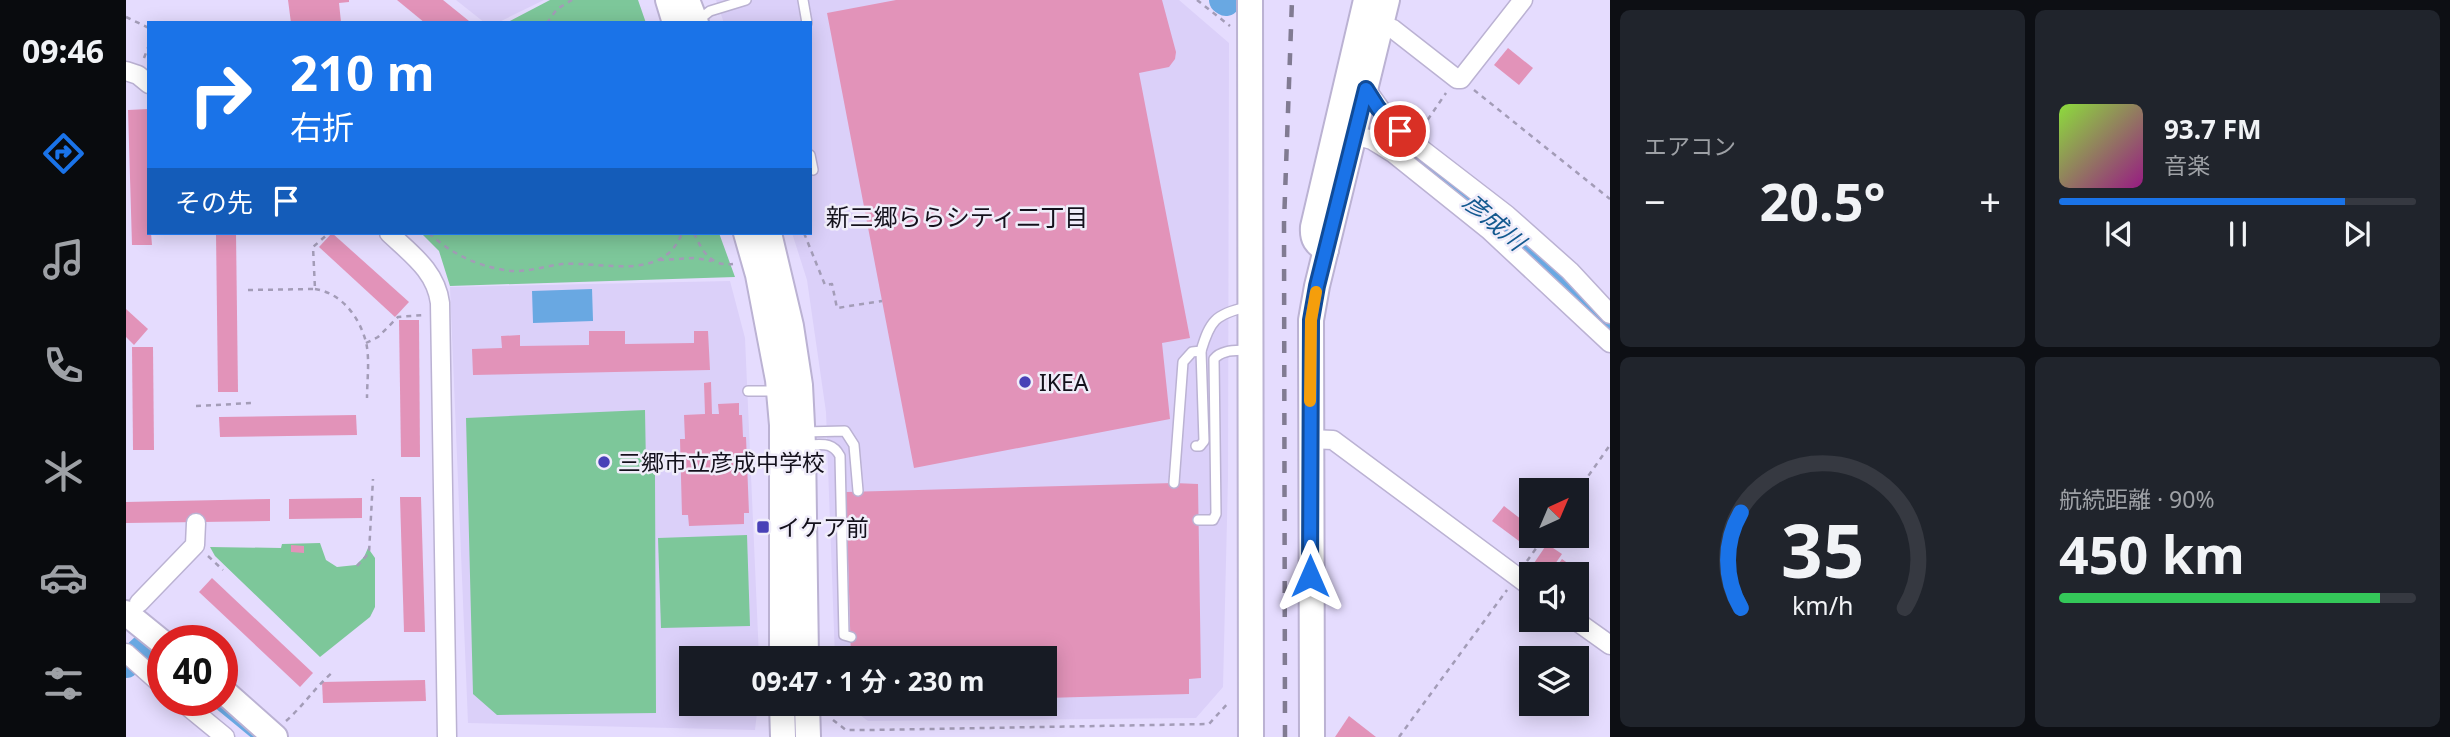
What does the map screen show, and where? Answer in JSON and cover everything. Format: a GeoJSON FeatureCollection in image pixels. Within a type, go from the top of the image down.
{"type":"FeatureCollection","features":[{"type":"Feature","properties":{"kind":"street"},"geometry":{"type":"LineString","coordinates":[[668,0],[674,21]]}},
{"type":"Feature","properties":{"kind":"street"},"geometry":{"type":"LineString","coordinates":[[687,0],[695,21]]}},
{"type":"Feature","properties":{"kind":"street"},"geometry":{"type":"LineString","coordinates":[[1250,0],[1251,737]]}},
{"type":"Feature","properties":{"kind":"street"},"geometry":{"type":"LineString","coordinates":[[1326,250],[1312,237],[1313,226],[1366,0]]}},
{"type":"Feature","properties":{"kind":"street"},"geometry":{"type":"LineString","coordinates":[[1312,737],[1311,320],[1387,0]]}},
{"type":"Feature","properties":{"kind":"street"},"geometry":{"type":"LineString","coordinates":[[1381,25],[1392,29],[1459,79],[1524,0]]}},
{"type":"Feature","properties":{"kind":"street"},"geometry":{"type":"LineString","coordinates":[[126,71],[138,75],[147,82]]}},
{"type":"Feature","properties":{"kind":"street"},"geometry":{"type":"LineString","coordinates":[[1366,89],[1389,121],[1507,215],[1570,271],[1610,314]]}},
{"type":"Feature","properties":{"kind":"street"},"geometry":{"type":"LineString","coordinates":[[1354,135],[1371,140],[1393,153],[1489,229],[1610,343]]}},
{"type":"Feature","properties":{"kind":"street"},"geometry":{"type":"LineString","coordinates":[[391,235],[426,268],[433,278],[438,294],[447,737]]}},
{"type":"Feature","properties":{"kind":"street"},"geometry":{"type":"LineString","coordinates":[[747,235],[771,332],[779,391],[782,646]]}},
{"type":"Feature","properties":{"kind":"street"},"geometry":{"type":"LineString","coordinates":[[769,235],[791,326],[800,385],[806,646]]}},
{"type":"Feature","properties":{"kind":"street"},"geometry":{"type":"LineString","coordinates":[[1310,439],[1333,440],[1519,578]]}},
{"type":"Feature","properties":{"kind":"street"},"geometry":{"type":"LineString","coordinates":[[147,630],[131,616],[195,545],[196,523]]}},
{"type":"Feature","properties":{"kind":"street"},"geometry":{"type":"LineString","coordinates":[[1589,630],[1610,645]]}},
{"type":"Feature","properties":{"kind":"street"},"geometry":{"type":"LineString","coordinates":[[126,653],[147,672]]}},
{"type":"Feature","properties":{"kind":"street"},"geometry":{"type":"LineString","coordinates":[[238,701],[279,730]]}},
{"type":"Feature","properties":{"kind":"street"},"geometry":{"type":"LineString","coordinates":[[199,716],[225,737]]}},
{"type":"Feature","properties":{"kind":"street"},"geometry":{"type":"LineString","coordinates":[[782,716],[783,737]]}},
{"type":"Feature","properties":{"kind":"street"},"geometry":{"type":"LineString","coordinates":[[807,716],[808,737]]}},
{"type":"Feature","properties":{"kind":"lane"},"geometry":{"type":"LineString","coordinates":[[696,21],[710,11],[746,0]]}},
{"type":"Feature","properties":{"kind":"lane"},"geometry":{"type":"LineString","coordinates":[[803,0],[807,21]]}},
{"type":"Feature","properties":{"kind":"lane"},"geometry":{"type":"LineString","coordinates":[[812,165],[813,170]]}},
{"type":"Feature","properties":{"kind":"lane"},"geometry":{"type":"LineString","coordinates":[[1196,446],[1200,446],[1204,441],[1201,351],[1209,325],[1220,315],[1251,306]]}},
{"type":"Feature","properties":{"kind":"lane"},"geometry":{"type":"LineString","coordinates":[[1198,520],[1213,520],[1216,514],[1214,359],[1217,354],[1227,351],[1250,349]]}},
{"type":"Feature","properties":{"kind":"lane"},"geometry":{"type":"LineString","coordinates":[[1174,483],[1183,362],[1192,352],[1201,351]]}},
{"type":"Feature","properties":{"kind":"lane"},"geometry":{"type":"LineString","coordinates":[[748,391],[779,391]]}},
{"type":"Feature","properties":{"kind":"lane"},"geometry":{"type":"LineString","coordinates":[[803,439],[845,431],[854,445],[858,491]]}},
{"type":"Feature","properties":{"kind":"lane"},"geometry":{"type":"LineString","coordinates":[[803,439],[835,447],[840,456],[844,635],[851,638]]}},
{"type":"Feature","properties":{"kind":"path"},"geometry":{"type":"LineString","coordinates":[[548,21],[557,9],[572,0]]}},
{"type":"Feature","properties":{"kind":"path"},"geometry":{"type":"LineString","coordinates":[[1197,0],[1238,33]]}},
{"type":"Feature","properties":{"kind":"path"},"geometry":{"type":"LineString","coordinates":[[126,17],[147,27]]}},
{"type":"Feature","properties":{"kind":"path"},"geometry":{"type":"LineString","coordinates":[[1411,141],[1459,79],[1610,199]]}},
{"type":"Feature","properties":{"kind":"path"},"geometry":{"type":"LineString","coordinates":[[315,289],[313,247],[327,235]]}},
{"type":"Feature","properties":{"kind":"path"},"geometry":{"type":"LineString","coordinates":[[431,235],[442,246],[460,256],[508,271],[562,264],[632,267],[656,261],[695,258],[725,265],[737,264]]}},
{"type":"Feature","properties":{"kind":"path"},"geometry":{"type":"LineString","coordinates":[[656,261],[677,245],[681,235]]}},
{"type":"Feature","properties":{"kind":"path"},"geometry":{"type":"LineString","coordinates":[[695,235],[704,254],[712,261]]}},
{"type":"Feature","properties":{"kind":"path"},"geometry":{"type":"LineString","coordinates":[[805,235],[825,285],[832,284],[836,308],[882,301]]}},
{"type":"Feature","properties":{"kind":"path"},"geometry":{"type":"LineString","coordinates":[[248,290],[315,289],[333,294],[344,303],[355,316],[366,342],[367,398]]}},
{"type":"Feature","properties":{"kind":"path"},"geometry":{"type":"LineString","coordinates":[[366,342],[378,337],[398,317],[440,314]]}},
{"type":"Feature","properties":{"kind":"path"},"geometry":{"type":"LineString","coordinates":[[196,405],[252,403]]}},
{"type":"Feature","properties":{"kind":"path"},"geometry":{"type":"LineString","coordinates":[[1587,478],[1610,445]]}},
{"type":"Feature","properties":{"kind":"path"},"geometry":{"type":"LineString","coordinates":[[357,566],[369,553],[373,479]]}},
{"type":"Feature","properties":{"kind":"path"},"geometry":{"type":"LineString","coordinates":[[195,545],[223,570]]}},
{"type":"Feature","properties":{"kind":"path"},"geometry":{"type":"LineString","coordinates":[[1399,737],[1536,548]]}},
{"type":"Feature","properties":{"kind":"path"},"geometry":{"type":"LineString","coordinates":[[279,730],[334,671]]}},
{"type":"Feature","properties":{"kind":"shaded area"},"geometry":{"type":"Polygon","coordinates":[[[456,0],[544,0],[501,21],[482,21],[456,0]]]}},
{"type":"Feature","properties":{"kind":"shaded area","name":"IKEA"},"geometry":{"type":"Polygon","coordinates":[[[716,0],[1179,0],[1229,43],[1228,478],[1223,687],[1196,718],[868,721],[861,716],[1057,716],[1057,646],[835,646],[826,412],[807,280],[793,235],[812,235],[812,21],[723,21],[716,0]]]}},
{"type":"Feature","properties":{"kind":"shaded area","name":"三郷市立彦成中学校"},"geometry":{"type":"Polygon","coordinates":[[[730,281],[745,338],[758,646],[679,646],[679,716],[757,716],[755,730],[468,723],[450,287],[730,281]]]}},
{"type":"Feature","properties":{"kind":"green space"},"geometry":{"type":"Polygon","coordinates":[[[550,0],[638,0],[645,21],[510,21],[550,0]]]}},
{"type":"Feature","properties":{"kind":"green space"},"geometry":{"type":"Polygon","coordinates":[[[423,235],[720,235],[735,277],[450,286],[439,251],[423,235]]]}},
{"type":"Feature","properties":{"kind":"green space"},"geometry":{"type":"Polygon","coordinates":[[[645,410],[646,467],[655,475],[656,713],[497,715],[473,694],[466,418],[645,410]]]}},
{"type":"Feature","properties":{"kind":"green space"},"geometry":{"type":"Polygon","coordinates":[[[747,535],[750,626],[661,628],[658,538],[747,535]]]}},
{"type":"Feature","properties":{"kind":"green space"},"geometry":{"type":"Polygon","coordinates":[[[320,543],[326,560],[337,567],[356,565],[368,548],[375,558],[375,607],[370,617],[320,657],[215,556],[210,547],[281,548],[282,544],[320,543]]]}},
{"type":"Feature","properties":{"kind":"water"},"geometry":{"type":"Polygon","coordinates":[[[592,289],[593,321],[533,323],[532,291],[592,289]]]}},
{"type":"Feature","properties":{"kind":"building"},"geometry":{"type":"Polygon","coordinates":[[[288,0],[349,0],[339,3],[341,21],[291,21],[288,0]]]}},
{"type":"Feature","properties":{"kind":"building"},"geometry":{"type":"Polygon","coordinates":[[[397,0],[443,0],[469,21],[423,21],[397,0]]]}},
{"type":"Feature","properties":{"kind":"building"},"geometry":{"type":"Polygon","coordinates":[[[896,0],[1162,0],[1176,52],[1175,59],[1169,67],[1139,73],[1190,338],[1162,343],[1170,419],[914,468],[827,13],[896,0]]]}},
{"type":"Feature","properties":{"kind":"building"},"geometry":{"type":"Polygon","coordinates":[[[1508,48],[1533,68],[1519,85],[1494,65],[1508,48]]]}},
{"type":"Feature","properties":{"kind":"building"},"geometry":{"type":"Polygon","coordinates":[[[147,109],[147,235],[151,235],[152,245],[132,245],[128,110],[147,109]]]}},
{"type":"Feature","properties":{"kind":"building"},"geometry":{"type":"Polygon","coordinates":[[[216,235],[236,235],[238,392],[218,392],[216,235]]]}},
{"type":"Feature","properties":{"kind":"building"},"geometry":{"type":"Polygon","coordinates":[[[330,235],[334,235],[409,302],[395,317],[319,247],[330,235]]]}},
{"type":"Feature","properties":{"kind":"building"},"geometry":{"type":"Polygon","coordinates":[[[126,309],[148,329],[134,345],[126,337],[126,309]]]}},
{"type":"Feature","properties":{"kind":"building"},"geometry":{"type":"Polygon","coordinates":[[[399,320],[419,320],[420,457],[401,457],[399,320]]]}},
{"type":"Feature","properties":{"kind":"building"},"geometry":{"type":"Polygon","coordinates":[[[589,331],[625,331],[625,344],[694,343],[694,331],[708,331],[710,370],[473,375],[472,349],[502,348],[501,336],[520,335],[520,346],[589,345],[589,331]]]}},
{"type":"Feature","properties":{"kind":"building"},"geometry":{"type":"Polygon","coordinates":[[[132,347],[153,347],[154,450],[133,450],[132,347]]]}},
{"type":"Feature","properties":{"kind":"building"},"geometry":{"type":"Polygon","coordinates":[[[711,382],[712,414],[719,414],[718,404],[739,403],[739,415],[742,415],[743,437],[746,437],[749,513],[744,513],[744,524],[689,526],[688,515],[682,515],[680,439],[685,439],[684,415],[705,414],[704,383],[711,382]]]}},
{"type":"Feature","properties":{"kind":"building"},"geometry":{"type":"Polygon","coordinates":[[[356,415],[357,435],[220,437],[219,417],[356,415]]]}},
{"type":"Feature","properties":{"kind":"building"},"geometry":{"type":"Polygon","coordinates":[[[1198,484],[1201,678],[1189,679],[1189,694],[1057,698],[1057,646],[851,646],[846,492],[1198,484]]]}},
{"type":"Feature","properties":{"kind":"building"},"geometry":{"type":"Polygon","coordinates":[[[400,497],[421,497],[425,632],[404,632],[400,497]]]}},
{"type":"Feature","properties":{"kind":"building"},"geometry":{"type":"Polygon","coordinates":[[[362,498],[362,518],[289,519],[289,499],[362,498]]]}},
{"type":"Feature","properties":{"kind":"building"},"geometry":{"type":"Polygon","coordinates":[[[270,499],[270,521],[126,523],[126,502],[270,499]]]}},
{"type":"Feature","properties":{"kind":"building"},"geometry":{"type":"Polygon","coordinates":[[[1504,506],[1519,518],[1519,541],[1492,521],[1504,506]]]}},
{"type":"Feature","properties":{"kind":"building"},"geometry":{"type":"Polygon","coordinates":[[[291,545],[304,546],[304,553],[291,552],[291,545]]]}},
{"type":"Feature","properties":{"kind":"building"},"geometry":{"type":"Polygon","coordinates":[[[1544,548],[1553,548],[1562,554],[1556,562],[1535,562],[1544,548]]]}},
{"type":"Feature","properties":{"kind":"building"},"geometry":{"type":"Polygon","coordinates":[[[212,578],[313,673],[300,687],[238,629],[238,625],[234,625],[199,592],[212,578]]]}},
{"type":"Feature","properties":{"kind":"building"},"geometry":{"type":"Polygon","coordinates":[[[425,680],[426,701],[323,703],[322,682],[425,680]]]}},
{"type":"Feature","properties":{"kind":"building"},"geometry":{"type":"Polygon","coordinates":[[[1349,716],[1376,737],[1335,737],[1349,716]]]}},
{"type":"Feature","properties":{"kind":"waterway","name":"彦成川"},"geometry":{"type":"LineString","coordinates":[[1373,123],[1488,212],[1610,327]]}},
{"type":"Feature","properties":{"kind":"waterway"},"geometry":{"type":"LineString","coordinates":[[126,664],[146,646]]}},
{"type":"Feature","properties":{"kind":"waterway"},"geometry":{"type":"LineString","coordinates":[[228,716],[254,737]]}},
{"type":"Feature","properties":{"kind":"railway"},"geometry":{"type":"LineString","coordinates":[[1285,737],[1284,223],[1292,0]]}},
{"type":"Feature","properties":{"kind":"slow traffic"},"geometry":{"type":"LineString","coordinates":[[1310,401],[1311,320],[1316,292]]}},
{"type":"Feature","properties":{"kind":"place","name":"IKEA"},"geometry":{"type":"Point","coordinates":[1025,382]}},
{"type":"Feature","properties":{"kind":"place","name":"三郷市立彦成中学校"},"geometry":{"type":"Point","coordinates":[604,462]}},
{"type":"Feature","properties":{"kind":"place","name":"イケア前"},"geometry":{"type":"Point","coordinates":[763,527]}},
{"type":"Feature","properties":{"kind":"district","name":"新三郷ららシティ二丁目"},"geometry":{"type":"Point","coordinates":[957,216]}},
{"type":"Feature","properties":{"kind":"route"},"geometry":{"type":"LineString","coordinates":[[1310,576],[1311,320],[1366,89],[1378,108],[1400,131]]}}]}
